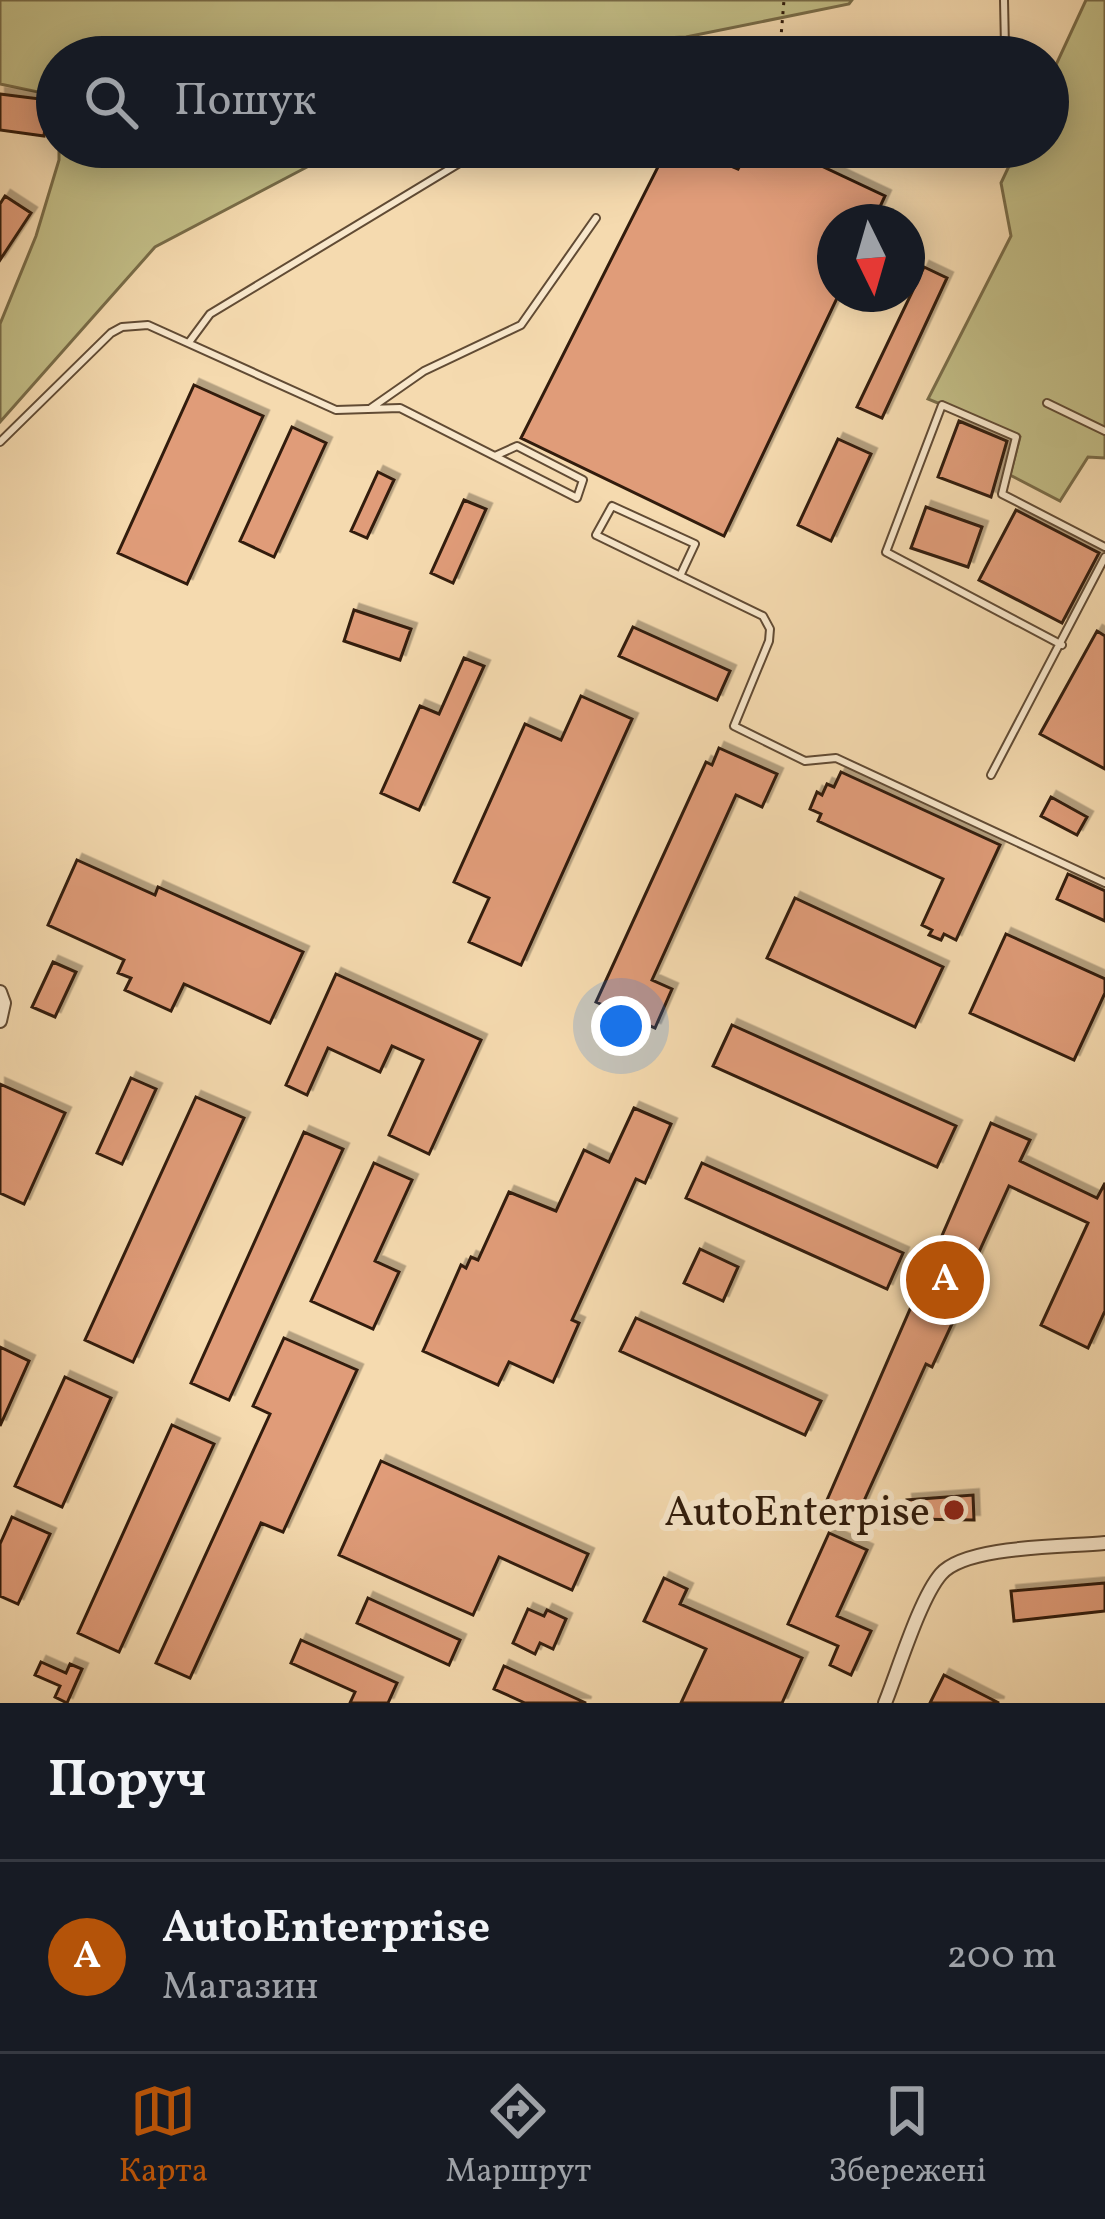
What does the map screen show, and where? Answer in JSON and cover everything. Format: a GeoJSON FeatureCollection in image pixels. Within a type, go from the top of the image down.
{"type":"FeatureCollection","features":[{"type":"Feature","properties":{"kind":"street"},"geometry":{"type":"LineString","coordinates":[[0,992],[4,1004],[0,1021]]}},
{"type":"Feature","properties":{"kind":"street"},"geometry":{"type":"LineString","coordinates":[[885,1703],[934,1584],[953,1564],[980,1556],[1105,1543]]}},
{"type":"Feature","properties":{"kind":"lane"},"geometry":{"type":"LineString","coordinates":[[1004,0],[1005,36]]}},
{"type":"Feature","properties":{"kind":"lane"},"geometry":{"type":"LineString","coordinates":[[190,341],[210,314],[451,168]]}},
{"type":"Feature","properties":{"kind":"lane"},"geometry":{"type":"LineString","coordinates":[[367,411],[424,371],[521,325],[596,218]]}},
{"type":"Feature","properties":{"kind":"lane"},"geometry":{"type":"LineString","coordinates":[[0,442],[111,333],[135,324],[190,341],[336,410],[400,408],[577,498],[584,480],[517,446],[495,456]]}},
{"type":"Feature","properties":{"kind":"lane"},"geometry":{"type":"LineString","coordinates":[[1047,403],[1105,430]]}},
{"type":"Feature","properties":{"kind":"lane"},"geometry":{"type":"LineString","coordinates":[[1061,645],[886,552],[942,405],[1016,437],[1002,494],[1105,547]]}},
{"type":"Feature","properties":{"kind":"lane"},"geometry":{"type":"LineString","coordinates":[[680,576],[695,544],[612,506],[596,535],[680,576],[763,616],[770,629],[769,641],[734,726],[805,761],[836,758],[1105,884]]}},
{"type":"Feature","properties":{"kind":"lane"},"geometry":{"type":"LineString","coordinates":[[991,776],[1105,557]]}},
{"type":"Feature","properties":{"kind":"path"},"geometry":{"type":"LineString","coordinates":[[781,36],[784,0]]}},
{"type":"Feature","properties":{"kind":"shaded area"},"geometry":{"type":"Polygon","coordinates":[[[0,0],[852,0],[691,36],[36,36],[36,92],[0,84],[0,0]]]}},
{"type":"Feature","properties":{"kind":"shaded area"},"geometry":{"type":"Polygon","coordinates":[[[1086,0],[1105,0],[1105,458],[1088,457],[1060,501],[1010,475],[1020,437],[928,399],[1011,236],[1001,183],[1008,168],[1069,168],[1069,37],[1086,0]]]}},
{"type":"Feature","properties":{"kind":"shaded area"},"geometry":{"type":"Polygon","coordinates":[[[57,168],[305,168],[155,247],[0,422],[0,324],[36,236],[57,168]]]}},
{"type":"Feature","properties":{"kind":"building"},"geometry":{"type":"Polygon","coordinates":[[[0,94],[36,98],[36,135],[0,130],[0,94]]]}},
{"type":"Feature","properties":{"kind":"building"},"geometry":{"type":"Polygon","coordinates":[[[657,168],[826,168],[885,196],[881,204],[817,204],[817,312],[830,312],[724,536],[521,438],[657,168]]]}},
{"type":"Feature","properties":{"kind":"building"},"geometry":{"type":"Polygon","coordinates":[[[5,196],[31,213],[0,260],[0,204],[5,196]]]}},
{"type":"Feature","properties":{"kind":"building"},"geometry":{"type":"Polygon","coordinates":[[[925,267],[947,278],[882,418],[857,407],[902,312],[925,312],[925,267]]]}},
{"type":"Feature","properties":{"kind":"building"},"geometry":{"type":"Polygon","coordinates":[[[194,385],[263,416],[187,584],[118,553],[194,385]]]}},
{"type":"Feature","properties":{"kind":"building"},"geometry":{"type":"Polygon","coordinates":[[[959,421],[1007,441],[991,497],[938,477],[959,421]]]}},
{"type":"Feature","properties":{"kind":"building"},"geometry":{"type":"Polygon","coordinates":[[[292,427],[326,443],[274,557],[240,541],[292,427]]]}},
{"type":"Feature","properties":{"kind":"building"},"geometry":{"type":"Polygon","coordinates":[[[838,439],[871,454],[831,541],[798,525],[838,439]]]}},
{"type":"Feature","properties":{"kind":"building"},"geometry":{"type":"Polygon","coordinates":[[[378,472],[394,480],[367,538],[351,531],[378,472]]]}},
{"type":"Feature","properties":{"kind":"building"},"geometry":{"type":"Polygon","coordinates":[[[464,500],[486,509],[453,583],[431,573],[464,500]]]}},
{"type":"Feature","properties":{"kind":"building"},"geometry":{"type":"Polygon","coordinates":[[[926,507],[982,527],[968,567],[911,548],[926,507]]]}},
{"type":"Feature","properties":{"kind":"building"},"geometry":{"type":"Polygon","coordinates":[[[1016,510],[1099,553],[1062,623],[979,580],[1016,510]]]}},
{"type":"Feature","properties":{"kind":"building"},"geometry":{"type":"Polygon","coordinates":[[[354,610],[411,629],[400,660],[344,641],[354,610]]]}},
{"type":"Feature","properties":{"kind":"building"},"geometry":{"type":"Polygon","coordinates":[[[633,627],[730,671],[717,700],[619,656],[633,627]]]}},
{"type":"Feature","properties":{"kind":"building"},"geometry":{"type":"Polygon","coordinates":[[[1097,631],[1105,636],[1105,769],[1040,734],[1097,631]]]}},
{"type":"Feature","properties":{"kind":"building"},"geometry":{"type":"Polygon","coordinates":[[[464,658],[484,666],[419,810],[381,793],[420,706],[439,714],[464,658]]]}},
{"type":"Feature","properties":{"kind":"building"},"geometry":{"type":"Polygon","coordinates":[[[581,696],[632,719],[521,965],[469,942],[489,898],[454,882],[525,724],[561,740],[581,696]]]}},
{"type":"Feature","properties":{"kind":"building"},"geometry":{"type":"Polygon","coordinates":[[[719,748],[777,774],[762,807],[736,795],[652,980],[672,989],[655,1028],[596,1002],[706,762],[712,765],[719,748]]]}},
{"type":"Feature","properties":{"kind":"building"},"geometry":{"type":"Polygon","coordinates":[[[841,772],[1000,845],[956,940],[944,934],[941,940],[929,935],[932,930],[922,925],[943,879],[818,821],[821,814],[810,809],[817,792],[822,795],[827,784],[834,787],[841,772]]]}},
{"type":"Feature","properties":{"kind":"building"},"geometry":{"type":"Polygon","coordinates":[[[1051,797],[1087,817],[1077,835],[1041,816],[1051,797]]]}},
{"type":"Feature","properties":{"kind":"building"},"geometry":{"type":"Polygon","coordinates":[[[77,860],[155,895],[158,887],[303,952],[270,1023],[184,984],[171,1011],[125,990],[131,978],[118,973],[124,960],[48,925],[77,860]]]}},
{"type":"Feature","properties":{"kind":"building"},"geometry":{"type":"Polygon","coordinates":[[[1068,874],[1105,891],[1105,921],[1057,899],[1068,874]]]}},
{"type":"Feature","properties":{"kind":"building"},"geometry":{"type":"Polygon","coordinates":[[[795,898],[943,967],[915,1027],[767,958],[795,898]]]}},
{"type":"Feature","properties":{"kind":"building"},"geometry":{"type":"Polygon","coordinates":[[[1006,934],[1105,979],[1105,993],[1074,1060],[970,1013],[1006,934]]]}},
{"type":"Feature","properties":{"kind":"building"},"geometry":{"type":"Polygon","coordinates":[[[53,962],[76,972],[55,1017],[32,1007],[53,962]]]}},
{"type":"Feature","properties":{"kind":"building"},"geometry":{"type":"Polygon","coordinates":[[[336,974],[481,1040],[429,1154],[389,1135],[423,1060],[392,1046],[380,1072],[328,1048],[307,1095],[286,1085],[336,974]]]}},
{"type":"Feature","properties":{"kind":"building"},"geometry":{"type":"Polygon","coordinates":[[[732,1025],[956,1126],[937,1167],[713,1066],[732,1025]]]}},
{"type":"Feature","properties":{"kind":"building"},"geometry":{"type":"Polygon","coordinates":[[[131,1078],[156,1089],[122,1164],[97,1153],[131,1078]]]}},
{"type":"Feature","properties":{"kind":"building"},"geometry":{"type":"Polygon","coordinates":[[[0,1084],[65,1113],[24,1204],[0,1193],[0,1084]]]}},
{"type":"Feature","properties":{"kind":"building"},"geometry":{"type":"Polygon","coordinates":[[[196,1097],[244,1118],[133,1362],[85,1340],[196,1097]]]}},
{"type":"Feature","properties":{"kind":"building"},"geometry":{"type":"Polygon","coordinates":[[[634,1108],[671,1124],[645,1183],[636,1179],[572,1320],[579,1323],[553,1382],[509,1362],[498,1385],[423,1351],[461,1265],[466,1268],[471,1257],[478,1260],[509,1192],[556,1211],[584,1150],[609,1162],[634,1108]]]}},
{"type":"Feature","properties":{"kind":"building"},"geometry":{"type":"Polygon","coordinates":[[[991,1123],[1030,1140],[1020,1161],[1097,1198],[1105,1183],[1105,1311],[1088,1348],[1041,1325],[1088,1223],[1009,1186],[959,1296],[964,1298],[932,1367],[926,1364],[858,1514],[827,1500],[991,1123]]]}},
{"type":"Feature","properties":{"kind":"building"},"geometry":{"type":"Polygon","coordinates":[[[304,1132],[343,1149],[229,1400],[191,1383],[304,1132]]]}},
{"type":"Feature","properties":{"kind":"building"},"geometry":{"type":"Polygon","coordinates":[[[374,1163],[412,1180],[375,1261],[399,1272],[373,1329],[311,1301],[374,1163]]]}},
{"type":"Feature","properties":{"kind":"building"},"geometry":{"type":"Polygon","coordinates":[[[702,1163],[903,1253],[887,1289],[686,1198],[702,1163]]]}},
{"type":"Feature","properties":{"kind":"building"},"geometry":{"type":"Polygon","coordinates":[[[700,1249],[738,1267],[723,1301],[684,1283],[700,1249]]]}},
{"type":"Feature","properties":{"kind":"building"},"geometry":{"type":"Polygon","coordinates":[[[636,1318],[821,1401],[805,1435],[620,1351],[636,1318]]]}},
{"type":"Feature","properties":{"kind":"building"},"geometry":{"type":"Polygon","coordinates":[[[284,1338],[357,1370],[283,1532],[261,1523],[190,1678],[156,1663],[270,1414],[253,1406],[284,1338]]]}},
{"type":"Feature","properties":{"kind":"building"},"geometry":{"type":"Polygon","coordinates":[[[0,1347],[29,1361],[0,1426],[0,1347]]]}},
{"type":"Feature","properties":{"kind":"building"},"geometry":{"type":"Polygon","coordinates":[[[65,1377],[111,1398],[62,1507],[15,1486],[65,1377]]]}},
{"type":"Feature","properties":{"kind":"building"},"geometry":{"type":"Polygon","coordinates":[[[172,1425],[214,1444],[119,1652],[78,1633],[172,1425]]]}},
{"type":"Feature","properties":{"kind":"building"},"geometry":{"type":"Polygon","coordinates":[[[381,1461],[588,1554],[572,1590],[499,1557],[473,1615],[339,1555],[381,1461]]]}},
{"type":"Feature","properties":{"kind":"building"},"geometry":{"type":"Polygon","coordinates":[[[973,1495],[974,1520],[909,1519],[907,1500],[973,1495]]]}},
{"type":"Feature","properties":{"kind":"building"},"geometry":{"type":"Polygon","coordinates":[[[12,1517],[50,1534],[18,1604],[0,1596],[0,1544],[12,1517]]]}},
{"type":"Feature","properties":{"kind":"building"},"geometry":{"type":"Polygon","coordinates":[[[829,1533],[867,1550],[837,1616],[871,1631],[851,1675],[830,1665],[838,1646],[788,1624],[829,1533]]]}},
{"type":"Feature","properties":{"kind":"building"},"geometry":{"type":"Polygon","coordinates":[[[664,1578],[687,1589],[680,1604],[802,1658],[782,1703],[681,1703],[706,1649],[644,1621],[664,1578]]]}},
{"type":"Feature","properties":{"kind":"building"},"geometry":{"type":"Polygon","coordinates":[[[1105,1583],[1105,1611],[1014,1621],[1011,1591],[1105,1583]]]}},
{"type":"Feature","properties":{"kind":"building"},"geometry":{"type":"Polygon","coordinates":[[[368,1598],[460,1640],[449,1665],[357,1623],[368,1598]]]}},
{"type":"Feature","properties":{"kind":"building"},"geometry":{"type":"Polygon","coordinates":[[[528,1609],[544,1616],[547,1610],[566,1619],[553,1649],[540,1643],[535,1654],[513,1643],[528,1609]]]}},
{"type":"Feature","properties":{"kind":"building"},"geometry":{"type":"Polygon","coordinates":[[[301,1640],[397,1683],[388,1703],[350,1703],[355,1692],[291,1663],[301,1640]]]}},
{"type":"Feature","properties":{"kind":"building"},"geometry":{"type":"Polygon","coordinates":[[[41,1662],[66,1673],[70,1664],[82,1669],[67,1703],[55,1697],[60,1686],[35,1675],[41,1662]]]}},
{"type":"Feature","properties":{"kind":"building"},"geometry":{"type":"Polygon","coordinates":[[[504,1666],[586,1703],[525,1703],[494,1689],[504,1666]]]}},
{"type":"Feature","properties":{"kind":"building"},"geometry":{"type":"Polygon","coordinates":[[[944,1675],[999,1703],[930,1703],[944,1675]]]}},
{"type":"Feature","properties":{"kind":"place","name":"AutoEnterprise"},"geometry":{"type":"Point","coordinates":[945,1280]}},
{"type":"Feature","properties":{"kind":"place","name":"AutoEnterpise"},"geometry":{"type":"Point","coordinates":[954,1510]}}]}
